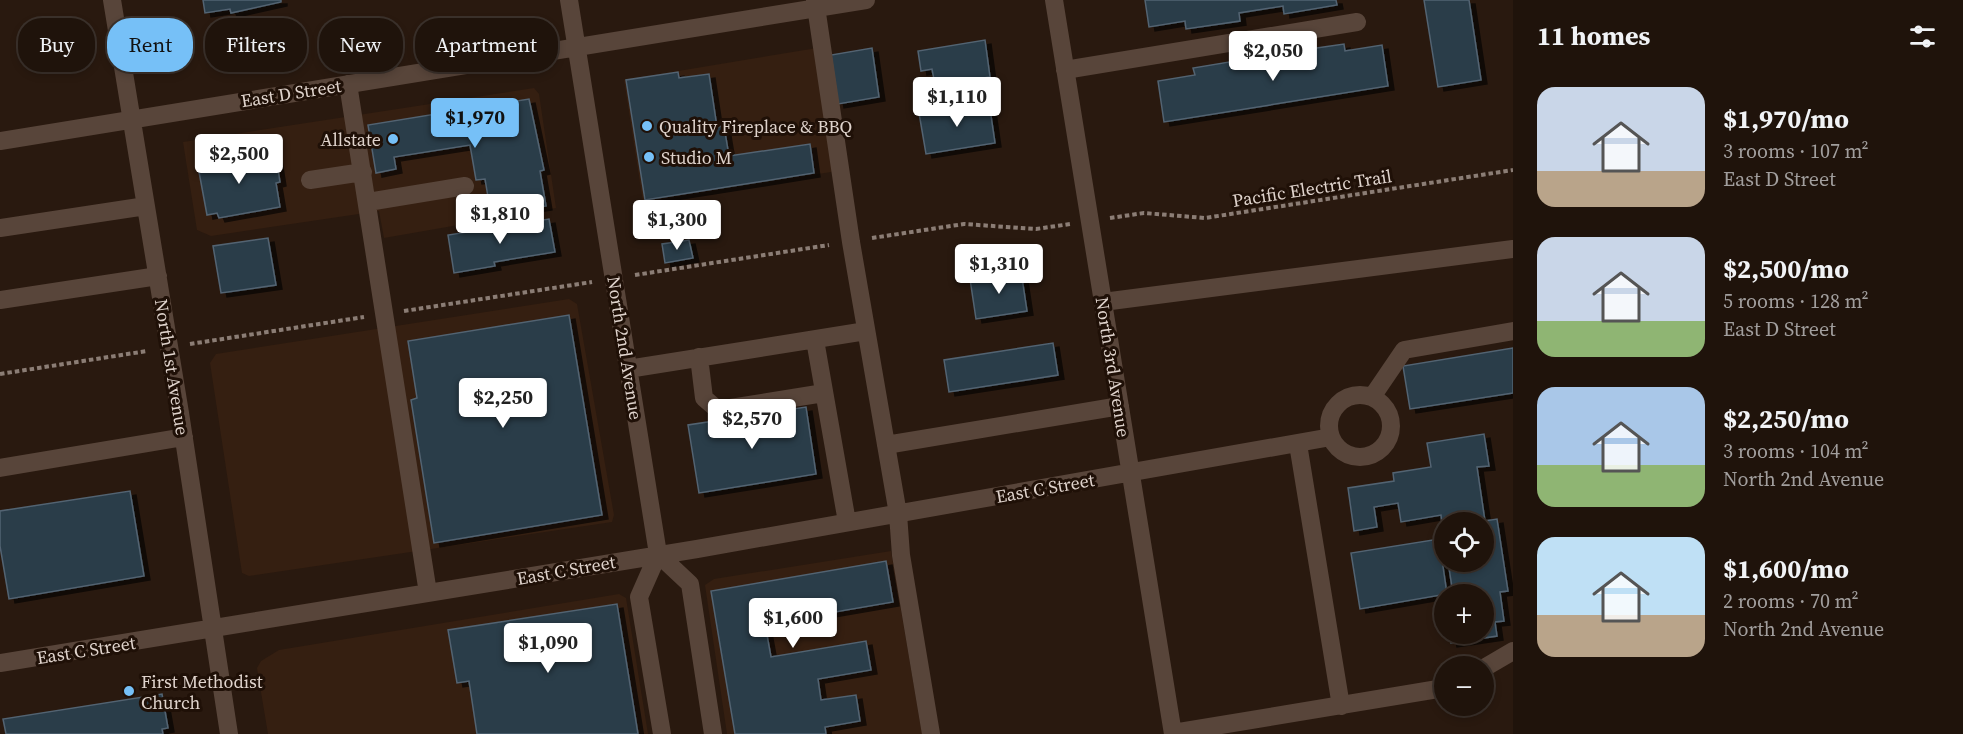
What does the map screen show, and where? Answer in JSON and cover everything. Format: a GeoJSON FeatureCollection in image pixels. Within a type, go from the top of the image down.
{"type":"FeatureCollection","features":[{"type":"Feature","properties":{"kind":"street","name":"North 1st Avenue"},"geometry":{"type":"LineString","coordinates":[[112,0],[184,437],[229,734]]}},
{"type":"Feature","properties":{"kind":"street","name":"North 2nd Avenue"},"geometry":{"type":"LineString","coordinates":[[569,0],[658,554]]}},
{"type":"Feature","properties":{"kind":"street","name":"East D Street"},"geometry":{"type":"LineString","coordinates":[[0,141],[815,4],[866,0]]}},
{"type":"Feature","properties":{"kind":"street","name":"North 3rd Avenue"},"geometry":{"type":"LineString","coordinates":[[1054,0],[1173,734]]}},
{"type":"Feature","properties":{"kind":"street"},"geometry":{"type":"LineString","coordinates":[[815,4],[866,331],[898,514],[901,555],[931,734]]}},
{"type":"Feature","properties":{"kind":"street"},"geometry":{"type":"LineString","coordinates":[[1065,70],[1358,22]]}},
{"type":"Feature","properties":{"kind":"street"},"geometry":{"type":"LineString","coordinates":[[348,84],[428,593]]}},
{"type":"Feature","properties":{"kind":"street"},"geometry":{"type":"LineString","coordinates":[[310,180],[363,172]]}},
{"type":"Feature","properties":{"kind":"street"},"geometry":{"type":"LineString","coordinates":[[368,202],[465,186]]}},
{"type":"Feature","properties":{"kind":"street"},"geometry":{"type":"LineString","coordinates":[[0,228],[146,206]]}},
{"type":"Feature","properties":{"kind":"street"},"geometry":{"type":"LineString","coordinates":[[1103,302],[1513,249]]}},
{"type":"Feature","properties":{"kind":"street"},"geometry":{"type":"LineString","coordinates":[[0,300],[158,276]]}},
{"type":"Feature","properties":{"kind":"street"},"geometry":{"type":"LineString","coordinates":[[628,369],[866,331]]}},
{"type":"Feature","properties":{"kind":"street"},"geometry":{"type":"LineString","coordinates":[[1372,397],[1404,350],[1513,331]]}},
{"type":"Feature","properties":{"kind":"street"},"geometry":{"type":"LineString","coordinates":[[815,339],[847,522]]}},
{"type":"Feature","properties":{"kind":"street"},"geometry":{"type":"LineString","coordinates":[[699,357],[704,398],[718,410],[824,393]]}},
{"type":"Feature","properties":{"kind":"street"},"geometry":{"type":"LineString","coordinates":[[1362,395],[1372,397],[1388,410],[1392,420],[1392,431],[1383,449],[1364,458],[1353,457],[1336,447],[1331,437],[1330,417],[1342,400],[1362,395]]}},
{"type":"Feature","properties":{"kind":"street"},"geometry":{"type":"LineString","coordinates":[[886,445],[1120,406]]}},
{"type":"Feature","properties":{"kind":"street"},"geometry":{"type":"LineString","coordinates":[[0,468],[184,437]]}},
{"type":"Feature","properties":{"kind":"street","name":"East C Street"},"geometry":{"type":"LineString","coordinates":[[0,663],[898,514],[1331,437]]}},
{"type":"Feature","properties":{"kind":"street"},"geometry":{"type":"LineString","coordinates":[[1298,444],[1341,706]]}},
{"type":"Feature","properties":{"kind":"street"},"geometry":{"type":"LineString","coordinates":[[662,734],[639,597],[658,554],[690,584],[713,734]]}},
{"type":"Feature","properties":{"kind":"street"},"geometry":{"type":"LineString","coordinates":[[1494,662],[1513,651]]}},
{"type":"Feature","properties":{"kind":"street"},"geometry":{"type":"LineString","coordinates":[[1173,734],[1434,690]]}},
{"type":"Feature","properties":{"kind":"path","name":"Pacific Electric Trail"},"geometry":{"type":"LineString","coordinates":[[1115,217],[1144,213],[1205,218],[1513,170]]}},
{"type":"Feature","properties":{"kind":"path"},"geometry":{"type":"LineString","coordinates":[[867,239],[964,225],[1036,230],[1057,226]]}},
{"type":"Feature","properties":{"kind":"path"},"geometry":{"type":"LineString","coordinates":[[645,273],[835,244]]}},
{"type":"Feature","properties":{"kind":"path"},"geometry":{"type":"LineString","coordinates":[[0,374],[132,353]]}},
{"type":"Feature","properties":{"kind":"shaded area"},"geometry":{"type":"Polygon","coordinates":[[[817,48],[837,171],[643,202],[624,80],[817,48]]]}},
{"type":"Feature","properties":{"kind":"shaded area"},"geometry":{"type":"Polygon","coordinates":[[[534,88],[539,94],[556,208],[384,238],[379,211],[211,236],[197,230],[183,142],[534,88]]]}},
{"type":"Feature","properties":{"kind":"shaded area"},"geometry":{"type":"Polygon","coordinates":[[[569,299],[577,304],[614,515],[612,522],[249,576],[242,573],[210,363],[216,354],[569,299]]]}},
{"type":"Feature","properties":{"kind":"shaded area"},"geometry":{"type":"Polygon","coordinates":[[[891,551],[922,734],[727,734],[705,585],[714,579],[891,551]]]}},
{"type":"Feature","properties":{"kind":"shaded area"},"geometry":{"type":"Polygon","coordinates":[[[619,594],[626,598],[648,734],[268,734],[257,668],[261,661],[279,650],[619,594]]]}},
{"type":"Feature","properties":{"kind":"building"},"geometry":{"type":"Polygon","coordinates":[[[203,0],[281,0],[281,2],[231,13],[230,9],[205,13],[203,0]]]}},
{"type":"Feature","properties":{"kind":"building"},"geometry":{"type":"Polygon","coordinates":[[[1145,0],[1336,0],[1337,5],[1284,14],[1283,6],[1239,13],[1240,21],[1186,29],[1185,21],[1149,27],[1145,0]]]}},
{"type":"Feature","properties":{"kind":"building"},"geometry":{"type":"Polygon","coordinates":[[[1424,0],[1469,0],[1481,80],[1438,87],[1424,0]]]}},
{"type":"Feature","properties":{"kind":"building"},"geometry":{"type":"Polygon","coordinates":[[[985,40],[990,77],[935,85],[932,69],[921,71],[918,51],[985,40]]]}},
{"type":"Feature","properties":{"kind":"building"},"geometry":{"type":"Polygon","coordinates":[[[1344,44],[1345,51],[1382,45],[1388,86],[1164,122],[1158,81],[1195,75],[1193,68],[1247,59],[1248,66],[1290,60],[1289,52],[1344,44]]]}},
{"type":"Feature","properties":{"kind":"building"},"geometry":{"type":"Polygon","coordinates":[[[872,48],[879,97],[838,104],[831,55],[872,48]]]}},
{"type":"Feature","properties":{"kind":"building"},"geometry":{"type":"Polygon","coordinates":[[[678,72],[679,78],[709,74],[717,127],[724,126],[729,156],[810,144],[814,173],[645,200],[626,80],[678,72]]]}},
{"type":"Feature","properties":{"kind":"building"},"geometry":{"type":"Polygon","coordinates":[[[529,99],[544,170],[540,171],[546,206],[491,215],[485,179],[476,180],[470,145],[394,157],[396,169],[376,173],[368,125],[529,99]]]}},
{"type":"Feature","properties":{"kind":"building"},"geometry":{"type":"Polygon","coordinates":[[[989,102],[995,143],[926,154],[919,113],[989,102]]]}},
{"type":"Feature","properties":{"kind":"building"},"geometry":{"type":"Polygon","coordinates":[[[242,153],[243,163],[276,157],[280,182],[276,183],[280,207],[219,218],[217,213],[207,215],[197,161],[242,153]]]}},
{"type":"Feature","properties":{"kind":"building"},"geometry":{"type":"Polygon","coordinates":[[[549,219],[555,252],[494,262],[495,266],[454,273],[448,235],[549,219]]]}},
{"type":"Feature","properties":{"kind":"building"},"geometry":{"type":"Polygon","coordinates":[[[268,238],[276,285],[221,293],[213,246],[268,238]]]}},
{"type":"Feature","properties":{"kind":"building"},"geometry":{"type":"Polygon","coordinates":[[[689,240],[693,258],[665,263],[662,244],[689,240]]]}},
{"type":"Feature","properties":{"kind":"building"},"geometry":{"type":"Polygon","coordinates":[[[1021,271],[1027,311],[976,319],[970,279],[1021,271]]]}},
{"type":"Feature","properties":{"kind":"building"},"geometry":{"type":"Polygon","coordinates":[[[569,315],[602,515],[434,543],[411,400],[417,398],[408,341],[569,315]]]}},
{"type":"Feature","properties":{"kind":"building"},"geometry":{"type":"Polygon","coordinates":[[[1053,343],[1058,375],[949,392],[944,360],[1053,343]]]}},
{"type":"Feature","properties":{"kind":"building"},"geometry":{"type":"Polygon","coordinates":[[[1513,348],[1513,393],[1410,409],[1403,366],[1513,348]]]}},
{"type":"Feature","properties":{"kind":"building"},"geometry":{"type":"Polygon","coordinates":[[[806,407],[816,474],[699,493],[688,425],[806,407]]]}},
{"type":"Feature","properties":{"kind":"building"},"geometry":{"type":"Polygon","coordinates":[[[1484,434],[1489,466],[1477,467],[1484,512],[1434,512],[1434,516],[1401,522],[1398,503],[1374,507],[1377,527],[1354,531],[1348,488],[1394,481],[1393,473],[1431,467],[1427,443],[1484,434]]]}},
{"type":"Feature","properties":{"kind":"building"},"geometry":{"type":"Polygon","coordinates":[[[130,491],[144,576],[9,599],[0,546],[0,511],[130,491]]]}},
{"type":"Feature","properties":{"kind":"building"},"geometry":{"type":"Polygon","coordinates":[[[1497,519],[1508,591],[1500,592],[1504,621],[1495,622],[1497,636],[1494,636],[1494,584],[1451,584],[1450,572],[1494,572],[1494,520],[1497,519]]]}},
{"type":"Feature","properties":{"kind":"building"},"geometry":{"type":"Polygon","coordinates":[[[1434,540],[1434,572],[1444,572],[1446,584],[1434,584],[1434,596],[1360,609],[1351,553],[1434,540]]]}},
{"type":"Feature","properties":{"kind":"building"},"geometry":{"type":"Polygon","coordinates":[[[886,561],[893,602],[765,624],[771,657],[866,641],[871,670],[818,679],[821,700],[856,695],[860,721],[825,727],[826,734],[735,734],[711,591],[886,561]]]}},
{"type":"Feature","properties":{"kind":"building"},"geometry":{"type":"Polygon","coordinates":[[[617,604],[638,734],[477,734],[469,681],[457,683],[448,630],[617,604]]]}},
{"type":"Feature","properties":{"kind":"building"},"geometry":{"type":"Polygon","coordinates":[[[162,694],[168,728],[162,729],[163,734],[6,734],[3,719],[162,694]]]}},
{"type":"Feature","properties":{"kind":"place","name":"Quality Fireplace & BBQ"},"geometry":{"type":"Point","coordinates":[647,126]}},
{"type":"Feature","properties":{"kind":"place","name":"Allstate"},"geometry":{"type":"Point","coordinates":[393,139]}},
{"type":"Feature","properties":{"kind":"place","name":"Studio M"},"geometry":{"type":"Point","coordinates":[649,157]}},
{"type":"Feature","properties":{"kind":"place","name":"First Methodist Church"},"geometry":{"type":"Point","coordinates":[129,691]}}]}
